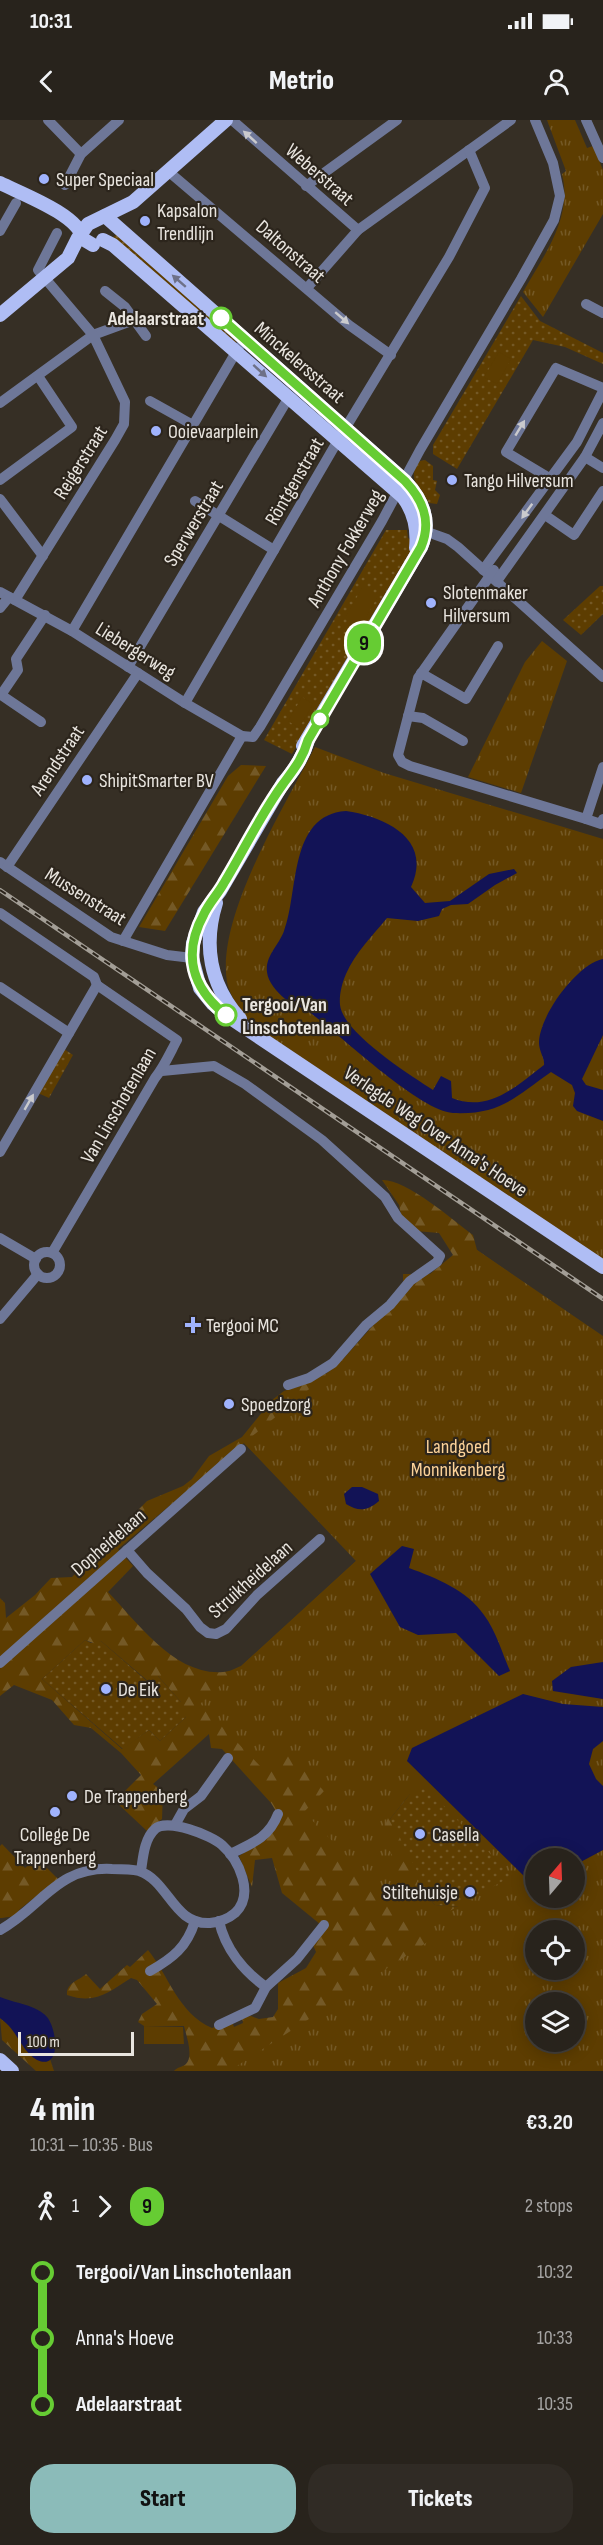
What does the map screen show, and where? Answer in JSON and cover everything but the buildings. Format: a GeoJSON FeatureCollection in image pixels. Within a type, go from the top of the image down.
{"type":"FeatureCollection","features":[{"type":"Feature","properties":{"kind":"main road"},"geometry":{"type":"LineString","coordinates":[[68,258],[82,231],[100,218],[133,202],[226,120]]}},
{"type":"Feature","properties":{"kind":"main road","name":"Minckelersstraat"},"geometry":{"type":"LineString","coordinates":[[0,174],[59,204],[100,218],[111,219],[241,345],[289,397],[339,440],[401,486]]}},
{"type":"Feature","properties":{"kind":"main road","name":"Minckelersstraat"},"geometry":{"type":"LineString","coordinates":[[0,183],[63,216],[82,231],[83,239],[113,245],[346,428],[401,486],[423,528]]}},
{"type":"Feature","properties":{"kind":"main road"},"geometry":{"type":"LineString","coordinates":[[0,315],[68,258],[98,243],[118,228],[133,202]]}},
{"type":"Feature","properties":{"kind":"main road","name":"Verlegde Weg Over Anna's Hoeve"},"geometry":{"type":"LineString","coordinates":[[423,528],[415,555],[308,740],[293,758],[283,783],[220,891],[204,912],[193,943],[193,964],[200,988],[213,1004],[603,1267]]}},
{"type":"Feature","properties":{"kind":"main road","name":"Verlegde Weg Over Anna's Hoeve"},"geometry":{"type":"LineString","coordinates":[[220,891],[212,915],[208,944],[212,969],[223,997],[247,1027]]}},
{"type":"Feature","properties":{"kind":"main road"},"geometry":{"type":"LineString","coordinates":[[193,943],[200,939],[208,944]]}},
{"type":"Feature","properties":{"kind":"main road"},"geometry":{"type":"LineString","coordinates":[[193,964],[200,975],[206,976],[212,969]]}},
{"type":"Feature","properties":{"kind":"main road"},"geometry":{"type":"LineString","coordinates":[[0,2060],[12,2071]]}},
{"type":"Feature","properties":{"kind":"street"},"geometry":{"type":"LineString","coordinates":[[48,120],[81,154]]}},
{"type":"Feature","properties":{"kind":"street"},"geometry":{"type":"LineString","coordinates":[[65,185],[81,154],[119,120]]}},
{"type":"Feature","properties":{"kind":"street","name":"Weberstraat"},"geometry":{"type":"LineString","coordinates":[[232,120],[358,230]]}},
{"type":"Feature","properties":{"kind":"street"},"geometry":{"type":"LineString","coordinates":[[306,186],[397,120]]}},
{"type":"Feature","properties":{"kind":"street"},"geometry":{"type":"LineString","coordinates":[[307,288],[358,230],[511,120]]}},
{"type":"Feature","properties":{"kind":"street","name":"Anthony Fokkerweg"},"geometry":{"type":"LineString","coordinates":[[123,941],[242,736],[253,737],[260,727],[554,220],[560,196],[553,163],[535,120]]}},
{"type":"Feature","properties":{"kind":"street"},"geometry":{"type":"LineString","coordinates":[[586,120],[603,158]]}},
{"type":"Feature","properties":{"kind":"street","name":"Röntgenstraat"},"geometry":{"type":"LineString","coordinates":[[185,703],[449,257],[485,188],[470,150]]}},
{"type":"Feature","properties":{"kind":"street","name":"Daltonstraat"},"geometry":{"type":"LineString","coordinates":[[169,172],[349,325],[391,355]]}},
{"type":"Feature","properties":{"kind":"street"},"geometry":{"type":"LineString","coordinates":[[0,231],[16,203]]}},
{"type":"Feature","properties":{"kind":"street"},"geometry":{"type":"LineString","coordinates":[[45,279],[38,270],[57,233]]}},
{"type":"Feature","properties":{"kind":"street","name":"Reigerstraat"},"geometry":{"type":"LineString","coordinates":[[8,596],[43,556],[114,442],[126,417],[125,402],[93,335],[45,279]]}},
{"type":"Feature","properties":{"kind":"street"},"geometry":{"type":"LineString","coordinates":[[105,291],[125,307],[146,336]]}},
{"type":"Feature","properties":{"kind":"street"},"geometry":{"type":"LineString","coordinates":[[586,304],[603,313]]}},
{"type":"Feature","properties":{"kind":"street"},"geometry":{"type":"LineString","coordinates":[[0,403],[93,335],[134,320]]}},
{"type":"Feature","properties":{"kind":"street"},"geometry":{"type":"LineString","coordinates":[[72,631],[241,345]]}},
{"type":"Feature","properties":{"kind":"street"},"geometry":{"type":"LineString","coordinates":[[550,479],[506,452],[556,368],[603,389],[577,442],[550,479],[492,573],[418,678],[398,755],[402,762],[601,824],[603,819]]}},
{"type":"Feature","properties":{"kind":"street"},"geometry":{"type":"LineString","coordinates":[[0,480],[72,427],[38,376]]}},
{"type":"Feature","properties":{"kind":"street","name":"Sperwerstraat"},"geometry":{"type":"LineString","coordinates":[[133,670],[218,515],[289,397]]}},
{"type":"Feature","properties":{"kind":"street"},"geometry":{"type":"LineString","coordinates":[[150,401],[193,425]]}},
{"type":"Feature","properties":{"kind":"street"},"geometry":{"type":"LineString","coordinates":[[492,573],[545,514],[587,453],[603,423]]}},
{"type":"Feature","properties":{"kind":"street"},"geometry":{"type":"LineString","coordinates":[[577,442],[603,468]]}},
{"type":"Feature","properties":{"kind":"street"},"geometry":{"type":"LineString","coordinates":[[545,514],[574,535],[603,492]]}},
{"type":"Feature","properties":{"kind":"street"},"geometry":{"type":"LineString","coordinates":[[0,499],[43,556]]}},
{"type":"Feature","properties":{"kind":"street"},"geometry":{"type":"LineString","coordinates":[[195,501],[274,550]]}},
{"type":"Feature","properties":{"kind":"street"},"geometry":{"type":"LineString","coordinates":[[423,528],[444,531],[603,668]]}},
{"type":"Feature","properties":{"kind":"street"},"geometry":{"type":"LineString","coordinates":[[492,573],[603,676]]}},
{"type":"Feature","properties":{"kind":"street"},"geometry":{"type":"LineString","coordinates":[[0,608],[8,596]]}},
{"type":"Feature","properties":{"kind":"street","name":"Liebergerweg"},"geometry":{"type":"LineString","coordinates":[[8,596],[72,631],[185,703],[242,736]]}},
{"type":"Feature","properties":{"kind":"street"},"geometry":{"type":"LineString","coordinates":[[41,722],[1,695],[18,670],[16,659],[45,615]]}},
{"type":"Feature","properties":{"kind":"street"},"geometry":{"type":"LineString","coordinates":[[422,673],[466,699],[498,646]]}},
{"type":"Feature","properties":{"kind":"street","name":"Arendstraat"},"geometry":{"type":"LineString","coordinates":[[3,865],[133,670]]}},
{"type":"Feature","properties":{"kind":"street"},"geometry":{"type":"LineString","coordinates":[[408,716],[423,718],[463,741]]}},
{"type":"Feature","properties":{"kind":"street"},"geometry":{"type":"LineString","coordinates":[[586,819],[603,767]]}},
{"type":"Feature","properties":{"kind":"street","name":"Mussenstraat"},"geometry":{"type":"LineString","coordinates":[[3,865],[111,937],[193,964]]}},
{"type":"Feature","properties":{"kind":"street"},"geometry":{"type":"LineString","coordinates":[[0,913],[94,977],[97,985],[0,1152]]}},
{"type":"Feature","properties":{"kind":"street","name":"Van Linschotenlaan"},"geometry":{"type":"LineString","coordinates":[[52,1253],[155,1078],[162,1071],[176,1038],[97,985]]}},
{"type":"Feature","properties":{"kind":"street"},"geometry":{"type":"LineString","coordinates":[[0,987],[69,1033]]}},
{"type":"Feature","properties":{"kind":"street"},"geometry":{"type":"LineString","coordinates":[[162,1071],[214,1066],[245,1084],[322,1140],[385,1197],[398,1218],[440,1256],[437,1262],[410,1281],[390,1305],[366,1325],[333,1363],[309,1378],[288,1385]]}},
{"type":"Feature","properties":{"kind":"street"},"geometry":{"type":"LineString","coordinates":[[0,1238],[36,1259]]}},
{"type":"Feature","properties":{"kind":"street"},"geometry":{"type":"LineString","coordinates":[[42,1253],[52,1253],[59,1263],[58,1271],[49,1277],[38,1274],[34,1267],[36,1259],[42,1253]]}},
{"type":"Feature","properties":{"kind":"street"},"geometry":{"type":"LineString","coordinates":[[0,1319],[38,1274]]}},
{"type":"Feature","properties":{"kind":"street","name":"Dopheidelaan"},"geometry":{"type":"LineString","coordinates":[[0,1663],[241,1449]]}},
{"type":"Feature","properties":{"kind":"street","name":"Struikheidelaan"},"geometry":{"type":"LineString","coordinates":[[127,1550],[147,1573],[186,1608],[200,1627],[208,1633],[216,1634],[226,1629],[257,1594],[320,1539]]}},
{"type":"Feature","properties":{"kind":"street"},"geometry":{"type":"LineString","coordinates":[[175,1825],[184,1809],[201,1796],[228,1758]]}},
{"type":"Feature","properties":{"kind":"street"},"geometry":{"type":"LineString","coordinates":[[230,1854],[261,1839],[270,1831],[278,1814]]}},
{"type":"Feature","properties":{"kind":"street"},"geometry":{"type":"LineString","coordinates":[[0,1930],[11,1924],[71,1875],[106,1869],[141,1872],[163,1892],[178,1910],[195,1921],[219,1921],[235,1913],[244,1896],[243,1879],[230,1854],[214,1840],[175,1825],[160,1825],[152,1832],[147,1841],[141,1872]]}},
{"type":"Feature","properties":{"kind":"street"},"geometry":{"type":"LineString","coordinates":[[150,1971],[177,1954],[188,1938],[195,1921]]}},
{"type":"Feature","properties":{"kind":"street"},"geometry":{"type":"LineString","coordinates":[[219,1921],[232,1953],[266,1987]]}},
{"type":"Feature","properties":{"kind":"street"},"geometry":{"type":"LineString","coordinates":[[219,2025],[255,2008],[266,1987],[297,1959],[324,1925]]}},
{"type":"Feature","properties":{"kind":"green space"},"geometry":{"type":"Polygon","coordinates":[[[547,120],[575,120],[587,148],[593,146],[603,170],[603,214],[543,317],[523,292],[554,236],[564,206],[562,174],[566,171],[547,120]]]}},
{"type":"Feature","properties":{"kind":"green space"},"geometry":{"type":"Polygon","coordinates":[[[118,233],[237,342],[235,343],[111,239],[118,233]]]}},
{"type":"Feature","properties":{"kind":"green space"},"geometry":{"type":"Polygon","coordinates":[[[521,296],[540,321],[603,353],[603,364],[565,347],[533,340],[457,469],[433,454],[433,445],[521,296]]]}},
{"type":"Feature","properties":{"kind":"green space"},"geometry":{"type":"Polygon","coordinates":[[[499,352],[511,359],[497,384],[484,377],[499,352]]]}},
{"type":"Feature","properties":{"kind":"green space"},"geometry":{"type":"Polygon","coordinates":[[[425,460],[433,466],[433,480],[437,481],[435,490],[440,495],[437,504],[429,503],[414,478],[416,467],[420,461],[425,460]]]}},
{"type":"Feature","properties":{"kind":"green space"},"geometry":{"type":"Polygon","coordinates":[[[386,530],[407,530],[408,538],[413,541],[412,550],[292,754],[264,740],[386,530]]]}},
{"type":"Feature","properties":{"kind":"green space"},"geometry":{"type":"Polygon","coordinates":[[[600,586],[603,586],[603,614],[581,635],[563,620],[600,586]]]}},
{"type":"Feature","properties":{"kind":"green space"},"geometry":{"type":"Polygon","coordinates":[[[362,588],[378,596],[361,626],[345,618],[362,588]]]}},
{"type":"Feature","properties":{"kind":"green space"},"geometry":{"type":"Polygon","coordinates":[[[542,641],[567,661],[521,793],[468,777],[525,662],[542,641]]]}},
{"type":"Feature","properties":{"kind":"green space"},"geometry":{"type":"Polygon","coordinates":[[[302,697],[313,704],[299,728],[288,721],[302,697]]]}},
{"type":"Feature","properties":{"kind":"green space"},"geometry":{"type":"Polygon","coordinates":[[[315,747],[384,773],[603,839],[603,1262],[256,1028],[235,1001],[227,982],[226,955],[242,894],[271,830],[315,747]]]}},
{"type":"Feature","properties":{"kind":"green space"},"geometry":{"type":"Polygon","coordinates":[[[241,765],[266,766],[165,931],[139,927],[228,776],[241,765]]]}},
{"type":"Feature","properties":{"kind":"green space"},"geometry":{"type":"Polygon","coordinates":[[[64,1049],[73,1055],[49,1098],[38,1093],[64,1049]]]}},
{"type":"Feature","properties":{"kind":"green space","name":"Landgoed Monnikenberg"},"geometry":{"type":"Polygon","coordinates":[[[382,1180],[404,1186],[429,1201],[473,1235],[477,1250],[582,1324],[410,1794],[390,1819],[418,1873],[417,1886],[435,1905],[462,1907],[525,1899],[525,1908],[576,1908],[578,1920],[525,1920],[525,1980],[585,1980],[585,1964],[603,2071],[174,2071],[186,2064],[189,2056],[189,2045],[184,2026],[144,2026],[138,2022],[142,2014],[157,2004],[137,1980],[131,1978],[101,1996],[86,1999],[67,1995],[70,1985],[86,1974],[100,1989],[127,1965],[130,1967],[148,1950],[182,2004],[191,2013],[212,2028],[232,2021],[234,2027],[243,2023],[242,2018],[273,2017],[278,2009],[278,1983],[306,1968],[316,1952],[313,1945],[326,1929],[282,1893],[272,1858],[255,1860],[252,1887],[239,1856],[254,1847],[279,1816],[271,1803],[222,1749],[211,1748],[209,1734],[153,1784],[163,1791],[162,1819],[147,1831],[115,1801],[141,1775],[121,1753],[91,1728],[74,1725],[52,1700],[14,1685],[0,1696],[0,1598],[5,1603],[6,1618],[35,1595],[51,1578],[72,1577],[147,1501],[183,1486],[192,1479],[209,1456],[242,1437],[272,1400],[284,1391],[327,1373],[344,1358],[403,1292],[403,1274],[430,1274],[453,1255],[439,1233],[404,1230],[399,1205],[382,1180]],[[244,1443],[118,1549],[133,1566],[108,1592],[145,1632],[173,1657],[189,1666],[206,1671],[230,1671],[241,1666],[356,1561],[442,1647],[244,1443]],[[85,1640],[42,1679],[122,1749],[149,1730],[160,1741],[186,1717],[177,1706],[181,1702],[158,1676],[149,1682],[101,1641],[96,1644],[85,1640]]]}},
{"type":"Feature","properties":{"kind":"green space","name":"Landgoed Monnikenberg"},"geometry":{"type":"Polygon","coordinates":[[[477,1250],[603,1336],[603,2071],[229,2071],[429,1941],[304,1812],[324,1791],[282,1748],[261,1767],[200,1704],[356,1561],[244,1443],[477,1250]],[[424,1786],[410,1794],[390,1813],[384,1828],[394,1866],[439,1917],[512,1876],[424,1786]]]}},
{"type":"Feature","properties":{"kind":"green space"},"geometry":{"type":"Polygon","coordinates":[[[85,1640],[91,1643],[101,1641],[148,1682],[157,1675],[181,1702],[186,1717],[160,1741],[149,1730],[123,1749],[42,1679],[85,1640]]]}},
{"type":"Feature","properties":{"kind":"green space"},"geometry":{"type":"Polygon","coordinates":[[[393,1759],[556,1848],[525,1848],[525,1895],[462,1907],[435,1905],[417,1886],[390,1819],[410,1794],[393,1759]]]}},
{"type":"Feature","properties":{"kind":"green space"},"geometry":{"type":"Polygon","coordinates":[[[2,1844],[25,1868],[37,1858],[58,1879],[20,1909],[15,1916],[0,1918],[0,1846],[2,1844]]]}},
{"type":"Feature","properties":{"kind":"green space"},"geometry":{"type":"Polygon","coordinates":[[[0,2018],[15,2031],[29,2052],[46,2062],[50,2059],[54,2071],[36,2071],[2,2040],[0,2018]]]}},
{"type":"Feature","properties":{"kind":"green space"},"geometry":{"type":"Polygon","coordinates":[[[144,2026],[183,2027],[184,2044],[144,2044],[144,2026]]]}},
{"type":"Feature","properties":{"kind":"shaded area"},"geometry":{"type":"Polygon","coordinates":[[[346,811],[390,825],[411,843],[416,856],[416,870],[411,887],[425,903],[450,901],[489,874],[514,869],[517,873],[468,904],[451,905],[442,909],[439,916],[418,921],[387,918],[359,952],[343,981],[340,1005],[344,1016],[353,1028],[379,1052],[433,1090],[441,1076],[451,1081],[452,1098],[465,1102],[490,1100],[513,1089],[544,1065],[539,1043],[545,1019],[552,1006],[582,970],[603,959],[603,1035],[582,1079],[586,1085],[603,1090],[603,1121],[577,1111],[573,1106],[575,1093],[572,1085],[551,1072],[516,1097],[495,1108],[469,1113],[453,1113],[439,1109],[402,1087],[312,1014],[281,996],[276,990],[269,979],[267,966],[282,936],[289,915],[299,858],[305,841],[314,826],[327,816],[346,811]]]}},
{"type":"Feature","properties":{"kind":"shaded area"},"geometry":{"type":"Polygon","coordinates":[[[352,1487],[362,1487],[378,1494],[379,1501],[363,1509],[351,1507],[346,1504],[344,1494],[352,1487]]]}},
{"type":"Feature","properties":{"kind":"shaded area"},"geometry":{"type":"Polygon","coordinates":[[[402,1546],[414,1549],[409,1568],[450,1586],[477,1606],[492,1628],[510,1671],[499,1676],[456,1633],[418,1635],[400,1627],[370,1574],[402,1546]]]}},
{"type":"Feature","properties":{"kind":"shaded area"},"geometry":{"type":"Polygon","coordinates":[[[603,1662],[603,1699],[553,1691],[552,1681],[571,1667],[603,1662]]]}},
{"type":"Feature","properties":{"kind":"shaded area"},"geometry":{"type":"Polygon","coordinates":[[[523,1694],[563,1704],[603,1707],[603,1741],[593,1749],[589,1764],[596,1779],[603,1786],[603,1850],[585,1860],[585,1848],[525,1848],[525,1877],[407,1761],[412,1748],[523,1694]]]}},
{"type":"Feature","properties":{"kind":"shaded area"},"geometry":{"type":"Polygon","coordinates":[[[0,1997],[31,2007],[47,2017],[55,2039],[54,2054],[51,2060],[45,2062],[32,2056],[11,2028],[0,2018],[0,1997]]]}},
{"type":"Feature","properties":{"kind":"railway"},"geometry":{"type":"LineString","coordinates":[[0,890],[603,1299]]}},
{"type":"Feature","properties":{"kind":"bus line","name":"9"},"geometry":{"type":"LineString","coordinates":[[221,318],[405,481],[422,503],[427,525],[421,547],[308,740],[300,762],[283,783],[220,891],[204,912],[192,948],[194,970],[200,988],[226,1015]]}},
{"type":"Feature","properties":{"kind":"place","name":"Super Speciaal"},"geometry":{"type":"Point","coordinates":[44,179]}},
{"type":"Feature","properties":{"kind":"place","name":"Kapsalon Trendlijn"},"geometry":{"type":"Point","coordinates":[145,221]}},
{"type":"Feature","properties":{"kind":"place","name":"Adelaarstraat"},"geometry":{"type":"Point","coordinates":[221,318]}},
{"type":"Feature","properties":{"kind":"place","name":"Ooievaarplein"},"geometry":{"type":"Point","coordinates":[156,431]}},
{"type":"Feature","properties":{"kind":"place","name":"Tango Hilversum"},"geometry":{"type":"Point","coordinates":[452,480]}},
{"type":"Feature","properties":{"kind":"place","name":"Slotenmaker Hilversum"},"geometry":{"type":"Point","coordinates":[431,603]}},
{"type":"Feature","properties":{"kind":"place","name":"ShipitSmarter BV"},"geometry":{"type":"Point","coordinates":[87,780]}},
{"type":"Feature","properties":{"kind":"place","name":"Tergooi/Van Linschotenlaan"},"geometry":{"type":"Point","coordinates":[226,1015]}},
{"type":"Feature","properties":{"kind":"place","name":"Tergooi MC"},"geometry":{"type":"Point","coordinates":[193,1325]}},
{"type":"Feature","properties":{"kind":"place","name":"Spoedzorg"},"geometry":{"type":"Point","coordinates":[229,1404]}},
{"type":"Feature","properties":{"kind":"place","name":"De Eik"},"geometry":{"type":"Point","coordinates":[106,1689]}},
{"type":"Feature","properties":{"kind":"place","name":"De Trappenberg"},"geometry":{"type":"Point","coordinates":[72,1796]}},
{"type":"Feature","properties":{"kind":"place","name":"College De Trappenberg"},"geometry":{"type":"Point","coordinates":[55,1812]}},
{"type":"Feature","properties":{"kind":"place","name":"Casella"},"geometry":{"type":"Point","coordinates":[420,1834]}},
{"type":"Feature","properties":{"kind":"place","name":"Stiltehuisje"},"geometry":{"type":"Point","coordinates":[470,1892]}}]}
